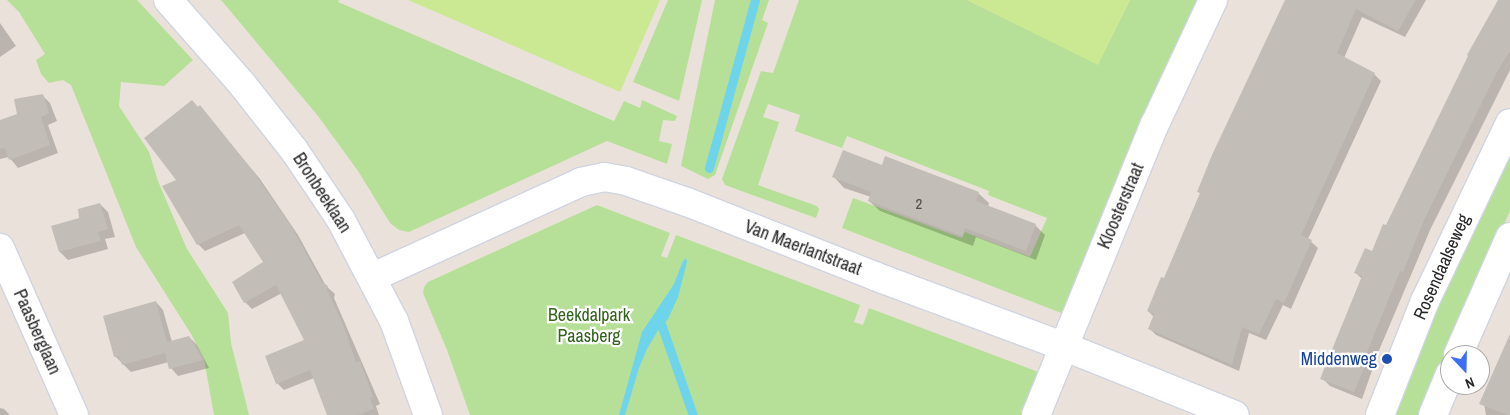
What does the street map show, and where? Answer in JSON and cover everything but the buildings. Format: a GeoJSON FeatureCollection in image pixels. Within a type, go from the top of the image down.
{"type":"FeatureCollection","features":[{"type":"Feature","properties":{"kind":"street","name":"Bronbeeklaan"},"geometry":{"type":"LineString","coordinates":[[168,0],[242,84],[294,150],[341,220],[373,277],[394,321],[428,415]]}},
{"type":"Feature","properties":{"kind":"street","name":"Kloosterstraat"},"geometry":{"type":"LineString","coordinates":[[1036,415],[1155,124],[1213,0]]}},
{"type":"Feature","properties":{"kind":"street","name":"Rosendaalseweg"},"geometry":{"type":"LineString","coordinates":[[1380,415],[1425,301],[1510,123]]}},
{"type":"Feature","properties":{"kind":"street","name":"Van Maerlantstraat"},"geometry":{"type":"LineString","coordinates":[[373,277],[581,182],[604,177],[626,181],[687,202],[877,277],[1063,346],[1235,415]]}},
{"type":"Feature","properties":{"kind":"street"},"geometry":{"type":"LineString","coordinates":[[1462,345],[1510,237]]}},
{"type":"Feature","properties":{"kind":"street","name":"Paasberglaan"},"geometry":{"type":"LineString","coordinates":[[0,248],[74,415]]}},
{"type":"Feature","properties":{"kind":"street"},"geometry":{"type":"LineString","coordinates":[[1433,415],[1441,395]]}},
{"type":"Feature","properties":{"kind":"green space"},"geometry":{"type":"Polygon","coordinates":[[[7,0],[137,0],[193,60],[164,86],[121,82],[119,106],[149,152],[158,181],[187,249],[228,313],[231,343],[249,415],[214,415],[204,359],[191,334],[136,247],[71,85],[63,80],[49,83],[41,74],[36,60],[45,54],[19,12],[7,0]]]}},
{"type":"Feature","properties":{"kind":"green space"},"geometry":{"type":"Polygon","coordinates":[[[221,0],[339,0],[338,2],[614,121],[624,101],[640,108],[642,100],[677,116],[675,121],[663,120],[659,141],[672,144],[667,164],[607,141],[409,232],[399,230],[390,223],[358,171],[318,116],[221,0]]]}},
{"type":"Feature","properties":{"kind":"green space"},"geometry":{"type":"Polygon","coordinates":[[[408,0],[660,0],[620,92],[408,0]]]}},
{"type":"Feature","properties":{"kind":"green space"},"geometry":{"type":"Polygon","coordinates":[[[668,0],[702,0],[679,101],[633,82],[668,0]]]}},
{"type":"Feature","properties":{"kind":"green space"},"geometry":{"type":"Polygon","coordinates":[[[715,0],[769,0],[762,20],[768,23],[715,175],[708,179],[681,166],[715,0]]]}},
{"type":"Feature","properties":{"kind":"green space"},"geometry":{"type":"Polygon","coordinates":[[[799,0],[967,0],[1098,64],[1130,0],[1201,0],[1064,314],[842,228],[853,198],[962,238],[965,232],[1030,257],[1047,218],[988,195],[989,191],[847,136],[842,148],[795,131],[800,115],[768,104],[763,117],[779,122],[758,185],[817,206],[819,209],[816,218],[725,185],[722,179],[761,71],[773,73],[799,0]]]}},
{"type":"Feature","properties":{"kind":"green space"},"geometry":{"type":"Polygon","coordinates":[[[967,0],[1130,0],[1098,65],[967,0]]]}},
{"type":"Feature","properties":{"kind":"green space"},"geometry":{"type":"Polygon","coordinates":[[[1506,156],[1510,158],[1510,211],[1450,345],[1440,345],[1440,370],[1421,415],[1391,415],[1435,304],[1506,156]]]}},
{"type":"Feature","properties":{"kind":"green space","name":"Beekdalpark Paasberg"},"geometry":{"type":"Polygon","coordinates":[[[597,205],[670,233],[661,256],[667,258],[676,235],[860,305],[854,322],[863,325],[869,308],[1041,373],[1024,415],[470,415],[447,350],[423,293],[424,287],[428,282],[597,205]]]}},
{"type":"Feature","properties":{"kind":"water"},"geometry":{"type":"Polygon","coordinates":[[[686,258],[687,262],[678,297],[668,319],[657,332],[647,349],[639,368],[625,415],[619,415],[642,332],[674,284],[686,258]]]}},
{"type":"Feature","properties":{"kind":"waterway"},"geometry":{"type":"LineString","coordinates":[[709,168],[755,0]]}},
{"type":"Feature","properties":{"kind":"waterway"},"geometry":{"type":"LineString","coordinates":[[660,321],[693,415]]}},
{"type":"Feature","properties":{"kind":"place","name":"Middenweg"},"geometry":{"type":"Point","coordinates":[1387,359]}}]}
